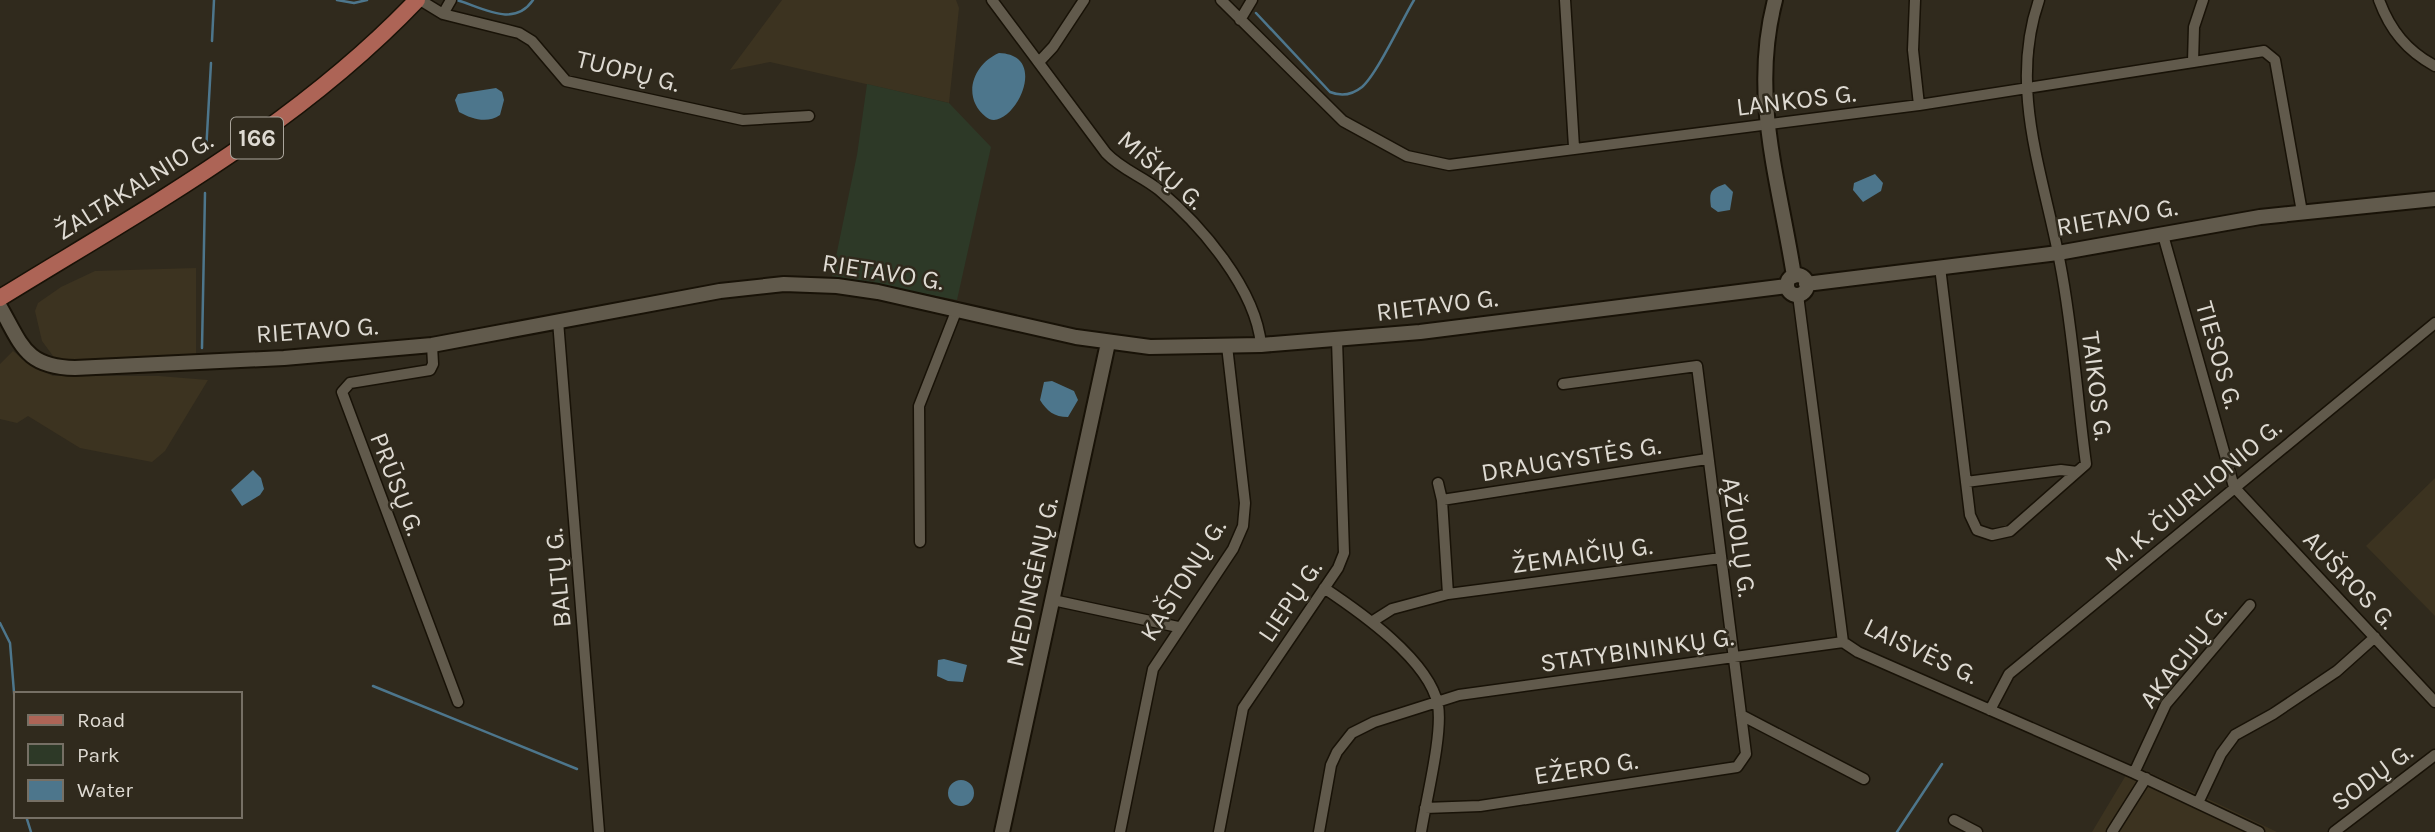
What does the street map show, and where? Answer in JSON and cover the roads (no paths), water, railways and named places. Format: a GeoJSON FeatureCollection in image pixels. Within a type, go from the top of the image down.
{"type":"FeatureCollection","features":[{"type":"Feature","properties":{"kind":"main road","name":"ŽALTAKALNIO G."},"geometry":{"type":"LineString","coordinates":[[0,298],[219,164],[351,65],[419,0]]}},
{"type":"Feature","properties":{"kind":"main road","name":"LAISVĖS G."},"geometry":{"type":"LineString","coordinates":[[1775,0],[1763,57],[1768,125],[1796,285]]}},
{"type":"Feature","properties":{"kind":"main road","name":"RIETAVO G."},"geometry":{"type":"LineString","coordinates":[[0,307],[25,351],[38,362],[62,368],[284,358],[432,345],[720,291],[784,284],[837,286],[957,309],[1108,343],[1150,347],[1261,345],[1337,340],[2058,253],[2302,212],[2435,199]]}},
{"type":"Feature","properties":{"kind":"main road","name":"MEDINGĖNŲ G."},"geometry":{"type":"LineString","coordinates":[[1002,832],[1108,343]]}},
{"type":"Feature","properties":{"kind":"street","name":"TUOPŲ G."},"geometry":{"type":"LineString","coordinates":[[419,0],[443,14],[519,33],[532,41],[566,81],[743,120],[808,116]]}},
{"type":"Feature","properties":{"kind":"street"},"geometry":{"type":"LineString","coordinates":[[443,14],[451,0]]}},
{"type":"Feature","properties":{"kind":"street","name":"MIŠKŲ G."},"geometry":{"type":"LineString","coordinates":[[992,0],[1113,160],[1157,189],[1213,246],[1244,295],[1258,326],[1261,345]]}},
{"type":"Feature","properties":{"kind":"street"},"geometry":{"type":"LineString","coordinates":[[1039,62],[1053,47],[1084,0]]}},
{"type":"Feature","properties":{"kind":"street","name":"LANKOS G."},"geometry":{"type":"LineString","coordinates":[[1221,0],[1343,121],[1407,156],[1449,165],[1919,105],[2264,51],[2271,54],[2275,60],[2302,212]]}},
{"type":"Feature","properties":{"kind":"street"},"geometry":{"type":"LineString","coordinates":[[1240,20],[1252,0]]}},
{"type":"Feature","properties":{"kind":"street"},"geometry":{"type":"LineString","coordinates":[[1565,0],[1574,147]]}},
{"type":"Feature","properties":{"kind":"street"},"geometry":{"type":"LineString","coordinates":[[1915,0],[1913,50],[1919,105]]}},
{"type":"Feature","properties":{"kind":"street","name":"TAIKOS G."},"geometry":{"type":"LineString","coordinates":[[1940,267],[1973,523],[1984,534],[2001,535],[2010,531],[2085,464],[2058,253],[2034,151],[2026,87],[2039,0]]}},
{"type":"Feature","properties":{"kind":"street"},"geometry":{"type":"LineString","coordinates":[[2193,62],[2194,27],[2203,0]]}},
{"type":"Feature","properties":{"kind":"street"},"geometry":{"type":"LineString","coordinates":[[2379,0],[2398,38],[2409,50],[2435,66]]}},
{"type":"Feature","properties":{"kind":"street","name":"TIESOS G."},"geometry":{"type":"LineString","coordinates":[[2163,235],[2234,488]]}},
{"type":"Feature","properties":{"kind":"street","name":"LAISVĖS G."},"geometry":{"type":"LineString","coordinates":[[1796,285],[1843,642],[1858,652],[2146,778],[2259,832]]}},
{"type":"Feature","properties":{"kind":"street"},"geometry":{"type":"LineString","coordinates":[[920,542],[919,406],[957,309]]}},
{"type":"Feature","properties":{"kind":"street","name":"BALTŲ G."},"geometry":{"type":"LineString","coordinates":[[558,321],[599,832]]}},
{"type":"Feature","properties":{"kind":"street","name":"M. K. ČIURLIONIO G."},"geometry":{"type":"LineString","coordinates":[[1990,710],[2009,674],[2435,323]]}},
{"type":"Feature","properties":{"kind":"street","name":"LIEPŲ G."},"geometry":{"type":"LineString","coordinates":[[1219,832],[1243,708],[1324,588],[1344,553],[1337,340]]}},
{"type":"Feature","properties":{"kind":"street","name":"PRŪSŲ G."},"geometry":{"type":"LineString","coordinates":[[432,345],[433,364],[430,370],[350,383],[342,392],[458,702]]}},
{"type":"Feature","properties":{"kind":"street","name":"KAŠTONŲ G."},"geometry":{"type":"LineString","coordinates":[[1120,832],[1149,680],[1178,627],[1233,549],[1245,515],[1227,346]]}},
{"type":"Feature","properties":{"kind":"street","name":"ĄŽUOLŲ G."},"geometry":{"type":"LineString","coordinates":[[1563,384],[1697,366],[1746,754]]}},
{"type":"Feature","properties":{"kind":"street","name":"DRAUGYSTĖS G."},"geometry":{"type":"LineString","coordinates":[[1442,500],[1707,459]]}},
{"type":"Feature","properties":{"kind":"street"},"geometry":{"type":"LineString","coordinates":[[1966,482],[2061,470],[2077,472]]}},
{"type":"Feature","properties":{"kind":"street"},"geometry":{"type":"LineString","coordinates":[[1438,483],[1442,500],[1448,594]]}},
{"type":"Feature","properties":{"kind":"street","name":"AUŠROS G."},"geometry":{"type":"LineString","coordinates":[[2234,488],[2435,702]]}},
{"type":"Feature","properties":{"kind":"street","name":"ŽEMAIČIŲ G."},"geometry":{"type":"LineString","coordinates":[[1373,621],[1392,609],[1448,594],[1721,558]]}},
{"type":"Feature","properties":{"kind":"street"},"geometry":{"type":"LineString","coordinates":[[1324,588],[1373,621],[1427,680],[1438,704],[1438,724],[1421,832]]}},
{"type":"Feature","properties":{"kind":"street"},"geometry":{"type":"LineString","coordinates":[[1053,600],[1178,627]]}},
{"type":"Feature","properties":{"kind":"street","name":"AKACIJŲ G."},"geometry":{"type":"LineString","coordinates":[[2134,773],[2166,704],[2250,605]]}},
{"type":"Feature","properties":{"kind":"street"},"geometry":{"type":"LineString","coordinates":[[2198,803],[2221,754],[2235,735],[2273,714],[2337,671],[2375,638]]}},
{"type":"Feature","properties":{"kind":"street","name":"STATYBININKŲ G."},"geometry":{"type":"LineString","coordinates":[[1319,832],[1331,765],[1344,742],[1362,726],[1438,704],[1459,695],[1843,642]]}},
{"type":"Feature","properties":{"kind":"street"},"geometry":{"type":"LineString","coordinates":[[1741,715],[1864,779]]}},
{"type":"Feature","properties":{"kind":"street","name":"EŽERO G."},"geometry":{"type":"LineString","coordinates":[[1425,808],[1480,806],[1737,767],[1746,754]]}},
{"type":"Feature","properties":{"kind":"street","name":"SODŲ G."},"geometry":{"type":"LineString","coordinates":[[2334,832],[2435,755]]}},
{"type":"Feature","properties":{"kind":"street"},"geometry":{"type":"LineString","coordinates":[[2112,832],[2146,778]]}},
{"type":"Feature","properties":{"kind":"street"},"geometry":{"type":"LineString","coordinates":[[1954,820],[1977,832]]}},
{"type":"Feature","properties":{"kind":"water"},"geometry":{"type":"Polygon","coordinates":[[[999,53],[1015,57],[1023,67],[1025,79],[1015,106],[995,120],[986,117],[978,109],[972,91],[973,82],[982,65],[999,53]]]}},
{"type":"Feature","properties":{"kind":"water"},"geometry":{"type":"Polygon","coordinates":[[[496,88],[502,92],[504,100],[500,115],[480,119],[459,112],[455,100],[458,94],[496,88]]]}},
{"type":"Feature","properties":{"kind":"water"},"geometry":{"type":"Polygon","coordinates":[[[1875,174],[1883,183],[1881,191],[1863,202],[1853,190],[1854,183],[1875,174]]]}},
{"type":"Feature","properties":{"kind":"water"},"geometry":{"type":"Polygon","coordinates":[[[1725,184],[1733,192],[1730,210],[1718,212],[1711,207],[1711,194],[1725,184]]]}},
{"type":"Feature","properties":{"kind":"water"},"geometry":{"type":"Polygon","coordinates":[[[1052,381],[1074,391],[1078,400],[1068,417],[1051,413],[1040,400],[1044,382],[1052,381]]]}},
{"type":"Feature","properties":{"kind":"water"},"geometry":{"type":"Polygon","coordinates":[[[253,470],[261,478],[264,489],[260,495],[242,506],[231,490],[253,470]]]}},
{"type":"Feature","properties":{"kind":"water"},"geometry":{"type":"Polygon","coordinates":[[[938,660],[967,665],[963,682],[948,681],[937,676],[938,660]]]}},
{"type":"Feature","properties":{"kind":"water"},"geometry":{"type":"Polygon","coordinates":[[[961,780],[970,784],[974,793],[970,802],[961,806],[952,802],[948,793],[952,784],[961,780]]]}},
{"type":"Feature","properties":{"kind":"waterway"},"geometry":{"type":"LineString","coordinates":[[212,41],[214,0]]}},
{"type":"Feature","properties":{"kind":"waterway"},"geometry":{"type":"LineString","coordinates":[[337,0],[354,3],[367,0]]}},
{"type":"Feature","properties":{"kind":"waterway"},"geometry":{"type":"LineString","coordinates":[[457,0],[498,14],[517,13],[533,0]]}},
{"type":"Feature","properties":{"kind":"waterway"},"geometry":{"type":"LineString","coordinates":[[1256,13],[1330,92],[1343,95],[1358,90],[1368,80],[1414,0]]}},
{"type":"Feature","properties":{"kind":"waterway"},"geometry":{"type":"LineString","coordinates":[[206,152],[211,63]]}},
{"type":"Feature","properties":{"kind":"waterway"},"geometry":{"type":"LineString","coordinates":[[202,348],[205,193]]}},
{"type":"Feature","properties":{"kind":"waterway"},"geometry":{"type":"LineString","coordinates":[[0,623],[10,643],[14,692]]}},
{"type":"Feature","properties":{"kind":"waterway"},"geometry":{"type":"LineString","coordinates":[[373,686],[577,769]]}},
{"type":"Feature","properties":{"kind":"waterway"},"geometry":{"type":"LineString","coordinates":[[1897,832],[1942,764]]}},
{"type":"Feature","properties":{"kind":"waterway"},"geometry":{"type":"LineString","coordinates":[[27,818],[31,832]]}}]}
